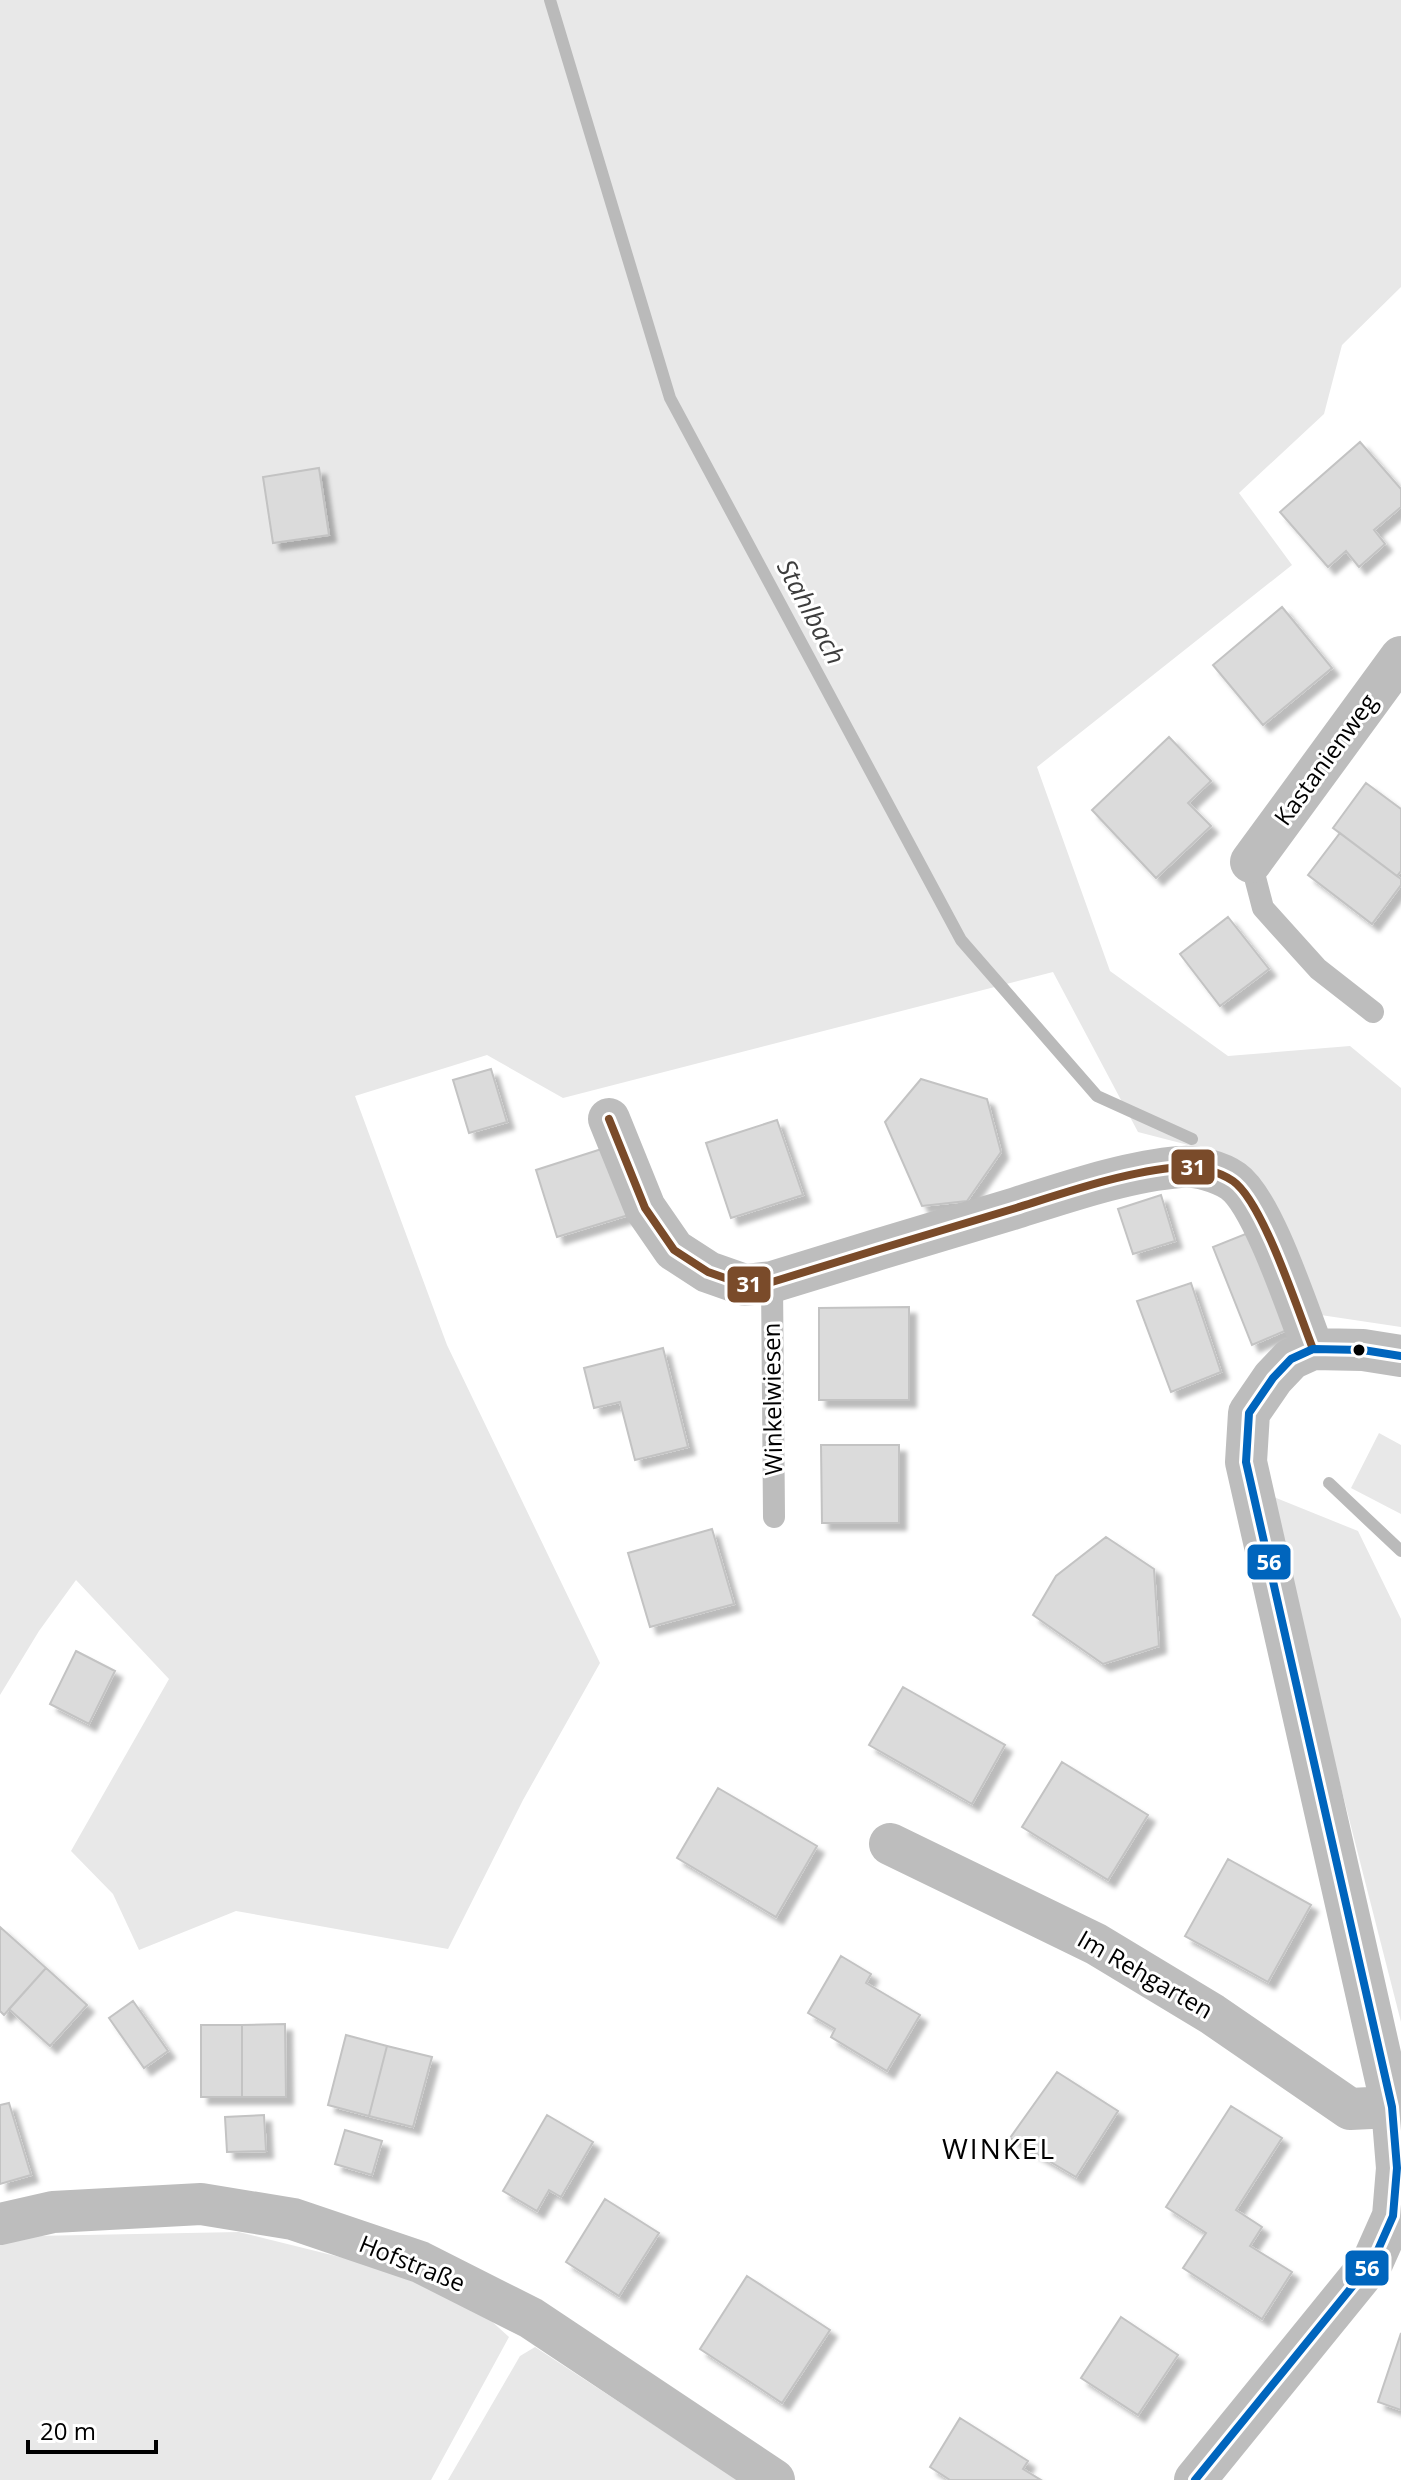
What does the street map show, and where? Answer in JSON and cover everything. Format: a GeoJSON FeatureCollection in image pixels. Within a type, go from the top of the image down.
{"type":"FeatureCollection","features":[{"type":"Feature","properties":{"kind":"street","name":"Kastanienweg"},"geometry":{"type":"LineString","coordinates":[[1251,862],[1401,657]]}},
{"type":"Feature","properties":{"kind":"street"},"geometry":{"type":"LineString","coordinates":[[609,1119],[645,1208],[674,1250],[708,1272],[745,1285],[772,1282],[1062,1193],[1152,1170],[1184,1166],[1203,1169],[1232,1180],[1248,1196],[1262,1220],[1313,1349]]}},
{"type":"Feature","properties":{"kind":"street"},"geometry":{"type":"LineString","coordinates":[[1195,2480],[1373,2261],[1393,2216],[1397,2168],[1392,2107],[1246,1462],[1249,1413],[1273,1378],[1291,1359],[1313,1349],[1363,1350],[1401,1356]]}},
{"type":"Feature","properties":{"kind":"street","name":"Im Rehgarten"},"geometry":{"type":"LineString","coordinates":[[890,1844],[1096,1944],[1212,2014],[1350,2109],[1392,2107]]}},
{"type":"Feature","properties":{"kind":"street","name":"Hofstraße"},"geometry":{"type":"LineString","coordinates":[[0,2224],[53,2212],[201,2204],[293,2219],[420,2262],[531,2318],[774,2480]]}},
{"type":"Feature","properties":{"kind":"lane"},"geometry":{"type":"LineString","coordinates":[[1251,862],[1263,908],[1318,969],[1373,1012]]}},
{"type":"Feature","properties":{"kind":"lane","name":"Winkelwiesen"},"geometry":{"type":"LineString","coordinates":[[772,1282],[774,1517]]}},
{"type":"Feature","properties":{"kind":"shaded area"},"geometry":{"type":"Polygon","coordinates":[[[0,0],[1401,0],[1401,287],[1342,345],[1324,414],[1239,493],[1292,565],[1037,767],[1110,971],[1228,1056],[1350,1046],[1401,1088],[1401,1327],[1314,1314],[1223,1154],[1138,1132],[1053,972],[563,1098],[487,1055],[355,1096],[447,1345],[600,1663],[523,1800],[448,1949],[236,1911],[139,1950],[113,1894],[71,1851],[169,1679],[76,1580],[39,1631],[0,1695],[0,0]]]}},
{"type":"Feature","properties":{"kind":"shaded area"},"geometry":{"type":"Polygon","coordinates":[[[1379,1433],[1401,1445],[1401,1514],[1351,1488],[1379,1433]]]}},
{"type":"Feature","properties":{"kind":"shaded area"},"geometry":{"type":"Polygon","coordinates":[[[1266,1494],[1358,1531],[1401,1619],[1401,2022],[1266,1494]]]}},
{"type":"Feature","properties":{"kind":"shaded area"},"geometry":{"type":"Polygon","coordinates":[[[239,2232],[364,2263],[425,2286],[487,2317],[509,2337],[431,2480],[0,2480],[0,2244],[33,2236],[239,2232]]]}},
{"type":"Feature","properties":{"kind":"shaded area"},"geometry":{"type":"Polygon","coordinates":[[[535,2347],[738,2480],[448,2480],[520,2356],[535,2347]]]}},
{"type":"Feature","properties":{"kind":"building"},"geometry":{"type":"Polygon","coordinates":[[[1360,442],[1401,489],[1401,507],[1374,530],[1385,544],[1359,567],[1346,551],[1328,567],[1280,512],[1360,442]]]}},
{"type":"Feature","properties":{"kind":"building"},"geometry":{"type":"Polygon","coordinates":[[[319,468],[329,535],[273,543],[263,477],[319,468]]]}},
{"type":"Feature","properties":{"kind":"building"},"geometry":{"type":"Polygon","coordinates":[[[1282,607],[1332,668],[1263,725],[1213,665],[1282,607]]]}},
{"type":"Feature","properties":{"kind":"building"},"geometry":{"type":"Polygon","coordinates":[[[1169,737],[1211,781],[1188,803],[1211,826],[1156,878],[1092,810],[1169,737]]]}},
{"type":"Feature","properties":{"kind":"building"},"geometry":{"type":"Polygon","coordinates":[[[1366,783],[1401,809],[1401,871],[1397,876],[1333,828],[1366,783]]]}},
{"type":"Feature","properties":{"kind":"building"},"geometry":{"type":"Polygon","coordinates":[[[1340,833],[1401,879],[1401,885],[1372,924],[1308,875],[1340,833]]]}},
{"type":"Feature","properties":{"kind":"building"},"geometry":{"type":"Polygon","coordinates":[[[1228,917],[1269,969],[1220,1006],[1180,954],[1228,917]]]}},
{"type":"Feature","properties":{"kind":"building"},"geometry":{"type":"Polygon","coordinates":[[[491,1069],[507,1122],[469,1133],[453,1080],[491,1069]]]}},
{"type":"Feature","properties":{"kind":"building"},"geometry":{"type":"Polygon","coordinates":[[[921,1079],[987,1099],[1001,1152],[967,1201],[922,1206],[885,1122],[921,1079]]]}},
{"type":"Feature","properties":{"kind":"building"},"geometry":{"type":"Polygon","coordinates":[[[777,1120],[803,1195],[731,1218],[706,1143],[777,1120]]]}},
{"type":"Feature","properties":{"kind":"building"},"geometry":{"type":"Polygon","coordinates":[[[614,1145],[635,1213],[557,1237],[536,1170],[614,1145]]]}},
{"type":"Feature","properties":{"kind":"building"},"geometry":{"type":"Polygon","coordinates":[[[1161,1195],[1175,1241],[1133,1254],[1118,1209],[1161,1195]]]}},
{"type":"Feature","properties":{"kind":"building"},"geometry":{"type":"Polygon","coordinates":[[[1248,1233],[1287,1330],[1252,1345],[1213,1247],[1248,1233]]]}},
{"type":"Feature","properties":{"kind":"building"},"geometry":{"type":"Polygon","coordinates":[[[1191,1283],[1221,1372],[1171,1392],[1137,1301],[1191,1283]]]}},
{"type":"Feature","properties":{"kind":"building"},"geometry":{"type":"Polygon","coordinates":[[[909,1307],[909,1400],[819,1400],[819,1308],[909,1307]]]}},
{"type":"Feature","properties":{"kind":"building"},"geometry":{"type":"Polygon","coordinates":[[[663,1348],[688,1447],[635,1460],[620,1402],[594,1408],[584,1368],[663,1348]]]}},
{"type":"Feature","properties":{"kind":"building"},"geometry":{"type":"Polygon","coordinates":[[[821,1445],[899,1445],[899,1523],[822,1523],[821,1445]]]}},
{"type":"Feature","properties":{"kind":"building"},"geometry":{"type":"Polygon","coordinates":[[[712,1529],[734,1604],[650,1627],[628,1553],[712,1529]]]}},
{"type":"Feature","properties":{"kind":"building"},"geometry":{"type":"Polygon","coordinates":[[[1106,1537],[1154,1569],[1159,1646],[1103,1664],[1033,1615],[1056,1576],[1106,1537]]]}},
{"type":"Feature","properties":{"kind":"building"},"geometry":{"type":"Polygon","coordinates":[[[76,1651],[115,1671],[89,1724],[50,1704],[76,1651]]]}},
{"type":"Feature","properties":{"kind":"building"},"geometry":{"type":"Polygon","coordinates":[[[903,1687],[1005,1745],[972,1804],[869,1745],[903,1687]]]}},
{"type":"Feature","properties":{"kind":"building"},"geometry":{"type":"Polygon","coordinates":[[[1062,1762],[1148,1815],[1108,1880],[1022,1827],[1062,1762]]]}},
{"type":"Feature","properties":{"kind":"building"},"geometry":{"type":"Polygon","coordinates":[[[718,1788],[817,1846],[776,1917],[677,1858],[718,1788]]]}},
{"type":"Feature","properties":{"kind":"building"},"geometry":{"type":"Polygon","coordinates":[[[1228,1859],[1311,1905],[1268,1982],[1185,1936],[1228,1859]]]}},
{"type":"Feature","properties":{"kind":"building"},"geometry":{"type":"Polygon","coordinates":[[[0,1927],[46,1968],[4,2015],[0,2011],[0,1927]]]}},
{"type":"Feature","properties":{"kind":"building"},"geometry":{"type":"Polygon","coordinates":[[[841,1956],[871,1974],[866,1983],[920,2015],[887,2071],[831,2037],[835,2029],[808,2013],[841,1956]]]}},
{"type":"Feature","properties":{"kind":"building"},"geometry":{"type":"Polygon","coordinates":[[[46,1968],[87,2005],[50,2046],[9,2009],[46,1968]]]}},
{"type":"Feature","properties":{"kind":"building"},"geometry":{"type":"Polygon","coordinates":[[[133,2001],[168,2051],[144,2068],[109,2018],[133,2001]]]}},
{"type":"Feature","properties":{"kind":"building"},"geometry":{"type":"Polygon","coordinates":[[[285,2024],[286,2097],[242,2097],[242,2025],[285,2024]]]}},
{"type":"Feature","properties":{"kind":"building"},"geometry":{"type":"Polygon","coordinates":[[[201,2025],[242,2025],[242,2097],[201,2097],[201,2025]]]}},
{"type":"Feature","properties":{"kind":"building"},"geometry":{"type":"Polygon","coordinates":[[[346,2035],[387,2046],[369,2116],[328,2105],[346,2035]]]}},
{"type":"Feature","properties":{"kind":"building"},"geometry":{"type":"Polygon","coordinates":[[[387,2046],[432,2057],[413,2127],[369,2116],[387,2046]]]}},
{"type":"Feature","properties":{"kind":"building"},"geometry":{"type":"Polygon","coordinates":[[[1057,2072],[1118,2111],[1076,2177],[1010,2138],[1057,2072]]]}},
{"type":"Feature","properties":{"kind":"building"},"geometry":{"type":"Polygon","coordinates":[[[9,2103],[31,2175],[0,2184],[0,2105],[9,2103]]]}},
{"type":"Feature","properties":{"kind":"building"},"geometry":{"type":"Polygon","coordinates":[[[1231,2106],[1282,2138],[1236,2210],[1262,2227],[1250,2246],[1292,2272],[1262,2319],[1183,2268],[1206,2233],[1166,2207],[1231,2106]]]}},
{"type":"Feature","properties":{"kind":"building"},"geometry":{"type":"Polygon","coordinates":[[[264,2115],[266,2151],[227,2152],[225,2117],[264,2115]]]}},
{"type":"Feature","properties":{"kind":"building"},"geometry":{"type":"Polygon","coordinates":[[[547,2115],[593,2142],[561,2197],[549,2190],[537,2211],[503,2191],[547,2115]]]}},
{"type":"Feature","properties":{"kind":"building"},"geometry":{"type":"Polygon","coordinates":[[[345,2130],[382,2141],[372,2175],[335,2164],[345,2130]]]}},
{"type":"Feature","properties":{"kind":"building"},"geometry":{"type":"Polygon","coordinates":[[[605,2199],[659,2233],[619,2296],[566,2262],[605,2199]]]}},
{"type":"Feature","properties":{"kind":"building"},"geometry":{"type":"Polygon","coordinates":[[[747,2276],[830,2330],[782,2403],[700,2349],[747,2276]]]}},
{"type":"Feature","properties":{"kind":"building"},"geometry":{"type":"Polygon","coordinates":[[[1121,2317],[1178,2355],[1138,2415],[1081,2378],[1121,2317]]]}},
{"type":"Feature","properties":{"kind":"building"},"geometry":{"type":"Polygon","coordinates":[[[1401,2333],[1401,2410],[1378,2402],[1401,2333]]]}},
{"type":"Feature","properties":{"kind":"building"},"geometry":{"type":"Polygon","coordinates":[[[960,2418],[1028,2461],[1023,2469],[1041,2480],[950,2480],[930,2467],[960,2418]]]}},
{"type":"Feature","properties":{"kind":"waterway","name":"Stahlbach"},"geometry":{"type":"LineString","coordinates":[[550,0],[670,398],[961,940],[1097,1096],[1192,1139]]}},
{"type":"Feature","properties":{"kind":"waterway","name":"Stahlbach"},"geometry":{"type":"LineString","coordinates":[[1329,1483],[1401,1551]]}},
{"type":"Feature","properties":{"kind":"transit line","name":"31"},"geometry":{"type":"LineString","coordinates":[[609,1119],[645,1208],[674,1250],[708,1272],[745,1285],[772,1282],[1119,1178],[1180,1167],[1215,1172],[1233,1181],[1256,1211],[1279,1259],[1313,1349]]}},
{"type":"Feature","properties":{"kind":"transit line","name":"56"},"geometry":{"type":"LineString","coordinates":[[1195,2480],[1373,2261],[1393,2216],[1397,2168],[1392,2107],[1246,1462],[1249,1413],[1273,1378],[1291,1359],[1313,1349],[1363,1350],[1401,1356]]}},
{"type":"Feature","properties":{"kind":"district","name":"WINKEL"},"geometry":{"type":"Point","coordinates":[999,2149]}}]}
